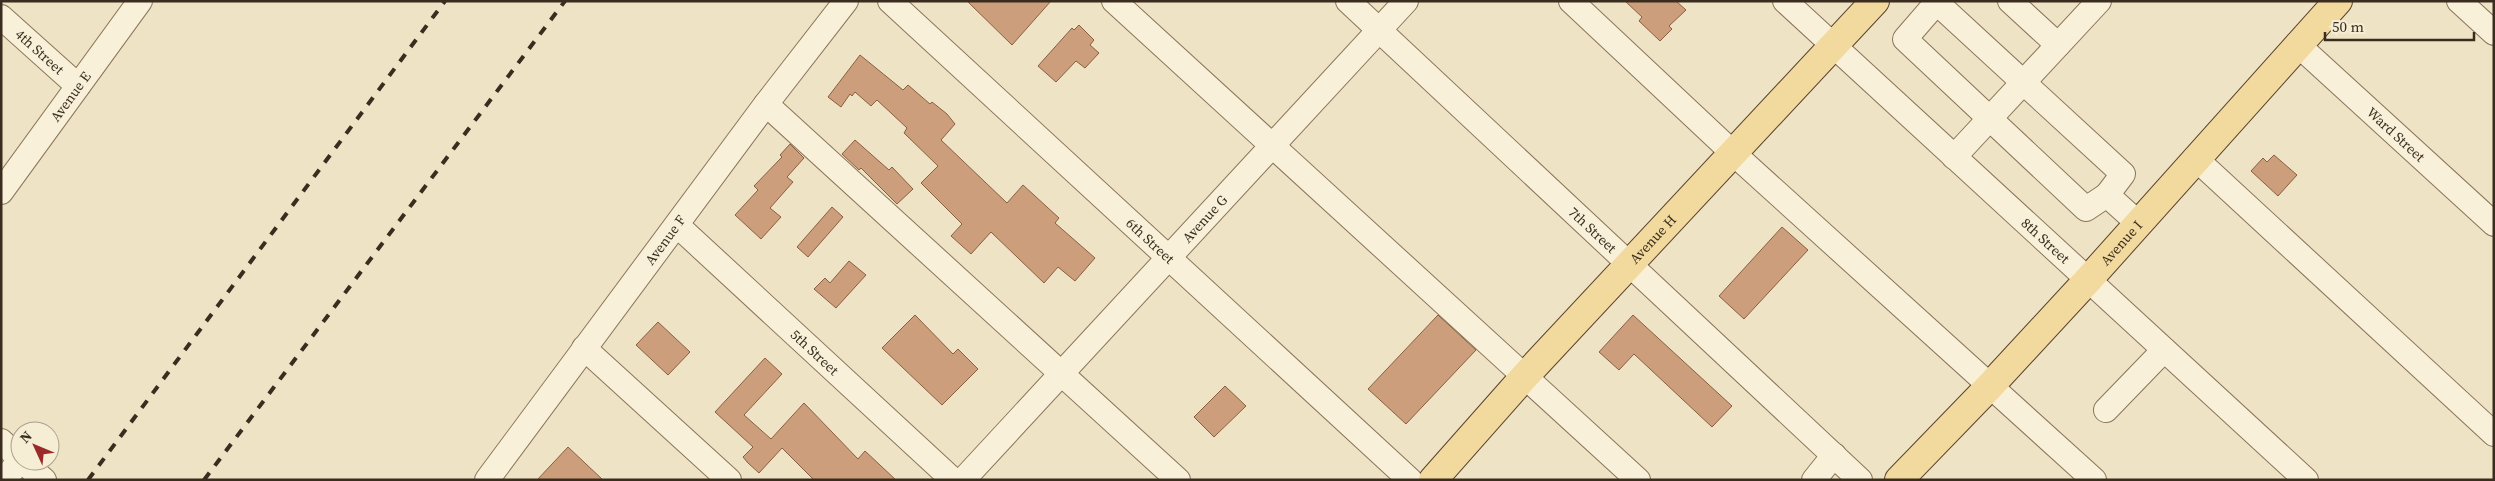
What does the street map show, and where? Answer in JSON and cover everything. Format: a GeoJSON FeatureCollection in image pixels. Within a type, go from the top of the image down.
{"type":"FeatureCollection","features":[{"type":"Feature","properties":{"kind":"main road","name":"Avenue H"},"geometry":{"type":"LineString","coordinates":[[1433,480],[1525,376],[1874,1]]}},
{"type":"Feature","properties":{"kind":"main road","name":"Avenue I"},"geometry":{"type":"LineString","coordinates":[[1899,480],[1990,386],[2088,280],[2297,44],[2338,1]]}},
{"type":"Feature","properties":{"kind":"street","name":"Avenue E"},"geometry":{"type":"LineString","coordinates":[[1,192],[140,1]]}},
{"type":"Feature","properties":{"kind":"street","name":"Avenue F"},"geometry":{"type":"LineString","coordinates":[[493,478],[584,348],[678,226],[766,104],[846,1]]}},
{"type":"Feature","properties":{"kind":"street","name":"6th Street"},"geometry":{"type":"LineString","coordinates":[[890,1],[1410,480]]}},
{"type":"Feature","properties":{"kind":"street"},"geometry":{"type":"LineString","coordinates":[[1114,1],[1638,480]]}},
{"type":"Feature","properties":{"kind":"street","name":"7th Street"},"geometry":{"type":"LineString","coordinates":[[1348,1],[1860,480]]}},
{"type":"Feature","properties":{"kind":"street","name":"Avenue G"},"geometry":{"type":"LineString","coordinates":[[964,480],[1406,1]]}},
{"type":"Feature","properties":{"kind":"street"},"geometry":{"type":"LineString","coordinates":[[1571,1],[1733,153],[2094,480]]}},
{"type":"Feature","properties":{"kind":"street","name":"8th Street"},"geometry":{"type":"LineString","coordinates":[[1785,1],[2306,480]]}},
{"type":"Feature","properties":{"kind":"street"},"geometry":{"type":"LineString","coordinates":[[2010,1],[2058,45]]}},
{"type":"Feature","properties":{"kind":"street"},"geometry":{"type":"LineString","coordinates":[[2459,1],[2494,34]]}},
{"type":"Feature","properties":{"kind":"street"},"geometry":{"type":"LineString","coordinates":[[1937,2],[2123,174],[2106,195],[2086,209],[1905,39],[1937,2]]}},
{"type":"Feature","properties":{"kind":"street"},"geometry":{"type":"LineString","coordinates":[[1954,157],[2058,45],[2091,4]]}},
{"type":"Feature","properties":{"kind":"street","name":"4th Street"},"geometry":{"type":"LineString","coordinates":[[1,17],[78,86]]}},
{"type":"Feature","properties":{"kind":"street","name":"Ward Street"},"geometry":{"type":"LineString","coordinates":[[2297,44],[2494,224]]}},
{"type":"Feature","properties":{"kind":"street"},"geometry":{"type":"LineString","coordinates":[[766,104],[1178,480]]}},
{"type":"Feature","properties":{"kind":"street"},"geometry":{"type":"LineString","coordinates":[[2196,158],[2494,434]]}},
{"type":"Feature","properties":{"kind":"street"},"geometry":{"type":"LineString","coordinates":[[2106,195],[2138,223]]}},
{"type":"Feature","properties":{"kind":"street","name":"5th Street"},"geometry":{"type":"LineString","coordinates":[[678,226],[952,480]]}},
{"type":"Feature","properties":{"kind":"street"},"geometry":{"type":"LineString","coordinates":[[584,348],[729,480]]}},
{"type":"Feature","properties":{"kind":"street"},"geometry":{"type":"LineString","coordinates":[[2106,410],[2164,350]]}},
{"type":"Feature","properties":{"kind":"street"},"geometry":{"type":"LineString","coordinates":[[1814,480],[1834,456]]}},
{"type":"Feature","properties":{"kind":"street"},"geometry":{"type":"LineString","coordinates":[[34,471],[44,480]]}},
{"type":"Feature","properties":{"kind":"building"},"geometry":{"type":"Polygon","coordinates":[[[967,1],[1051,1],[1012,45],[967,1]]]}},
{"type":"Feature","properties":{"kind":"building"},"geometry":{"type":"Polygon","coordinates":[[[1625,1],[1676,1],[1686,10],[1669,26],[1672,29],[1660,41],[1639,21],[1642,17],[1625,1]]]}},
{"type":"Feature","properties":{"kind":"building"},"geometry":{"type":"Polygon","coordinates":[[[1079,25],[1094,40],[1090,45],[1099,53],[1085,68],[1076,61],[1056,82],[1038,66],[1072,28],[1074,30],[1079,25]]]}},
{"type":"Feature","properties":{"kind":"building"},"geometry":{"type":"Polygon","coordinates":[[[860,55],[903,90],[908,85],[930,104],[932,102],[947,114],[955,124],[941,140],[1007,203],[1023,185],[1059,218],[1055,223],[1095,258],[1075,281],[1058,267],[1044,283],[991,232],[971,254],[951,236],[962,224],[921,183],[938,166],[904,133],[907,128],[877,100],[871,106],[855,92],[852,96],[850,94],[841,107],[828,97],[860,55]]]}},
{"type":"Feature","properties":{"kind":"building"},"geometry":{"type":"Polygon","coordinates":[[[855,140],[889,170],[892,167],[913,189],[897,204],[861,168],[859,170],[842,154],[855,140]]]}},
{"type":"Feature","properties":{"kind":"building"},"geometry":{"type":"Polygon","coordinates":[[[790,144],[804,158],[787,177],[793,182],[770,208],[781,217],[761,239],[735,215],[758,190],[754,186],[782,157],[780,155],[790,144]]]}},
{"type":"Feature","properties":{"kind":"building"},"geometry":{"type":"Polygon","coordinates":[[[2274,155],[2297,175],[2278,196],[2251,171],[2263,158],[2267,162],[2274,155]]]}},
{"type":"Feature","properties":{"kind":"building"},"geometry":{"type":"Polygon","coordinates":[[[832,207],[843,217],[808,257],[797,247],[832,207]]]}},
{"type":"Feature","properties":{"kind":"building"},"geometry":{"type":"Polygon","coordinates":[[[1782,227],[1808,250],[1744,319],[1719,296],[1782,227]]]}},
{"type":"Feature","properties":{"kind":"building"},"geometry":{"type":"Polygon","coordinates":[[[849,261],[866,275],[836,308],[814,289],[825,278],[830,283],[849,261]]]}},
{"type":"Feature","properties":{"kind":"building"},"geometry":{"type":"Polygon","coordinates":[[[915,315],[953,354],[958,349],[978,369],[942,405],[882,348],[915,315]]]}},
{"type":"Feature","properties":{"kind":"building"},"geometry":{"type":"Polygon","coordinates":[[[1438,315],[1476,350],[1406,424],[1368,389],[1438,315]]]}},
{"type":"Feature","properties":{"kind":"building"},"geometry":{"type":"Polygon","coordinates":[[[1633,315],[1732,406],[1712,427],[1634,354],[1619,370],[1599,352],[1633,315]]]}},
{"type":"Feature","properties":{"kind":"building"},"geometry":{"type":"Polygon","coordinates":[[[658,322],[690,352],[668,375],[636,345],[658,322]]]}},
{"type":"Feature","properties":{"kind":"building"},"geometry":{"type":"Polygon","coordinates":[[[765,358],[782,374],[744,415],[771,439],[804,403],[858,459],[865,451],[896,480],[814,480],[782,448],[759,473],[748,463],[743,457],[753,447],[715,412],[765,358]]]}},
{"type":"Feature","properties":{"kind":"building"},"geometry":{"type":"Polygon","coordinates":[[[1225,386],[1246,406],[1214,437],[1194,417],[1225,386]]]}},
{"type":"Feature","properties":{"kind":"building"},"geometry":{"type":"Polygon","coordinates":[[[568,447],[603,480],[537,480],[568,447]]]}},
{"type":"Feature","properties":{"kind":"railway"},"geometry":{"type":"LineString","coordinates":[[88,480],[445,1]]}},
{"type":"Feature","properties":{"kind":"railway"},"geometry":{"type":"LineString","coordinates":[[204,480],[565,1]]}}]}
